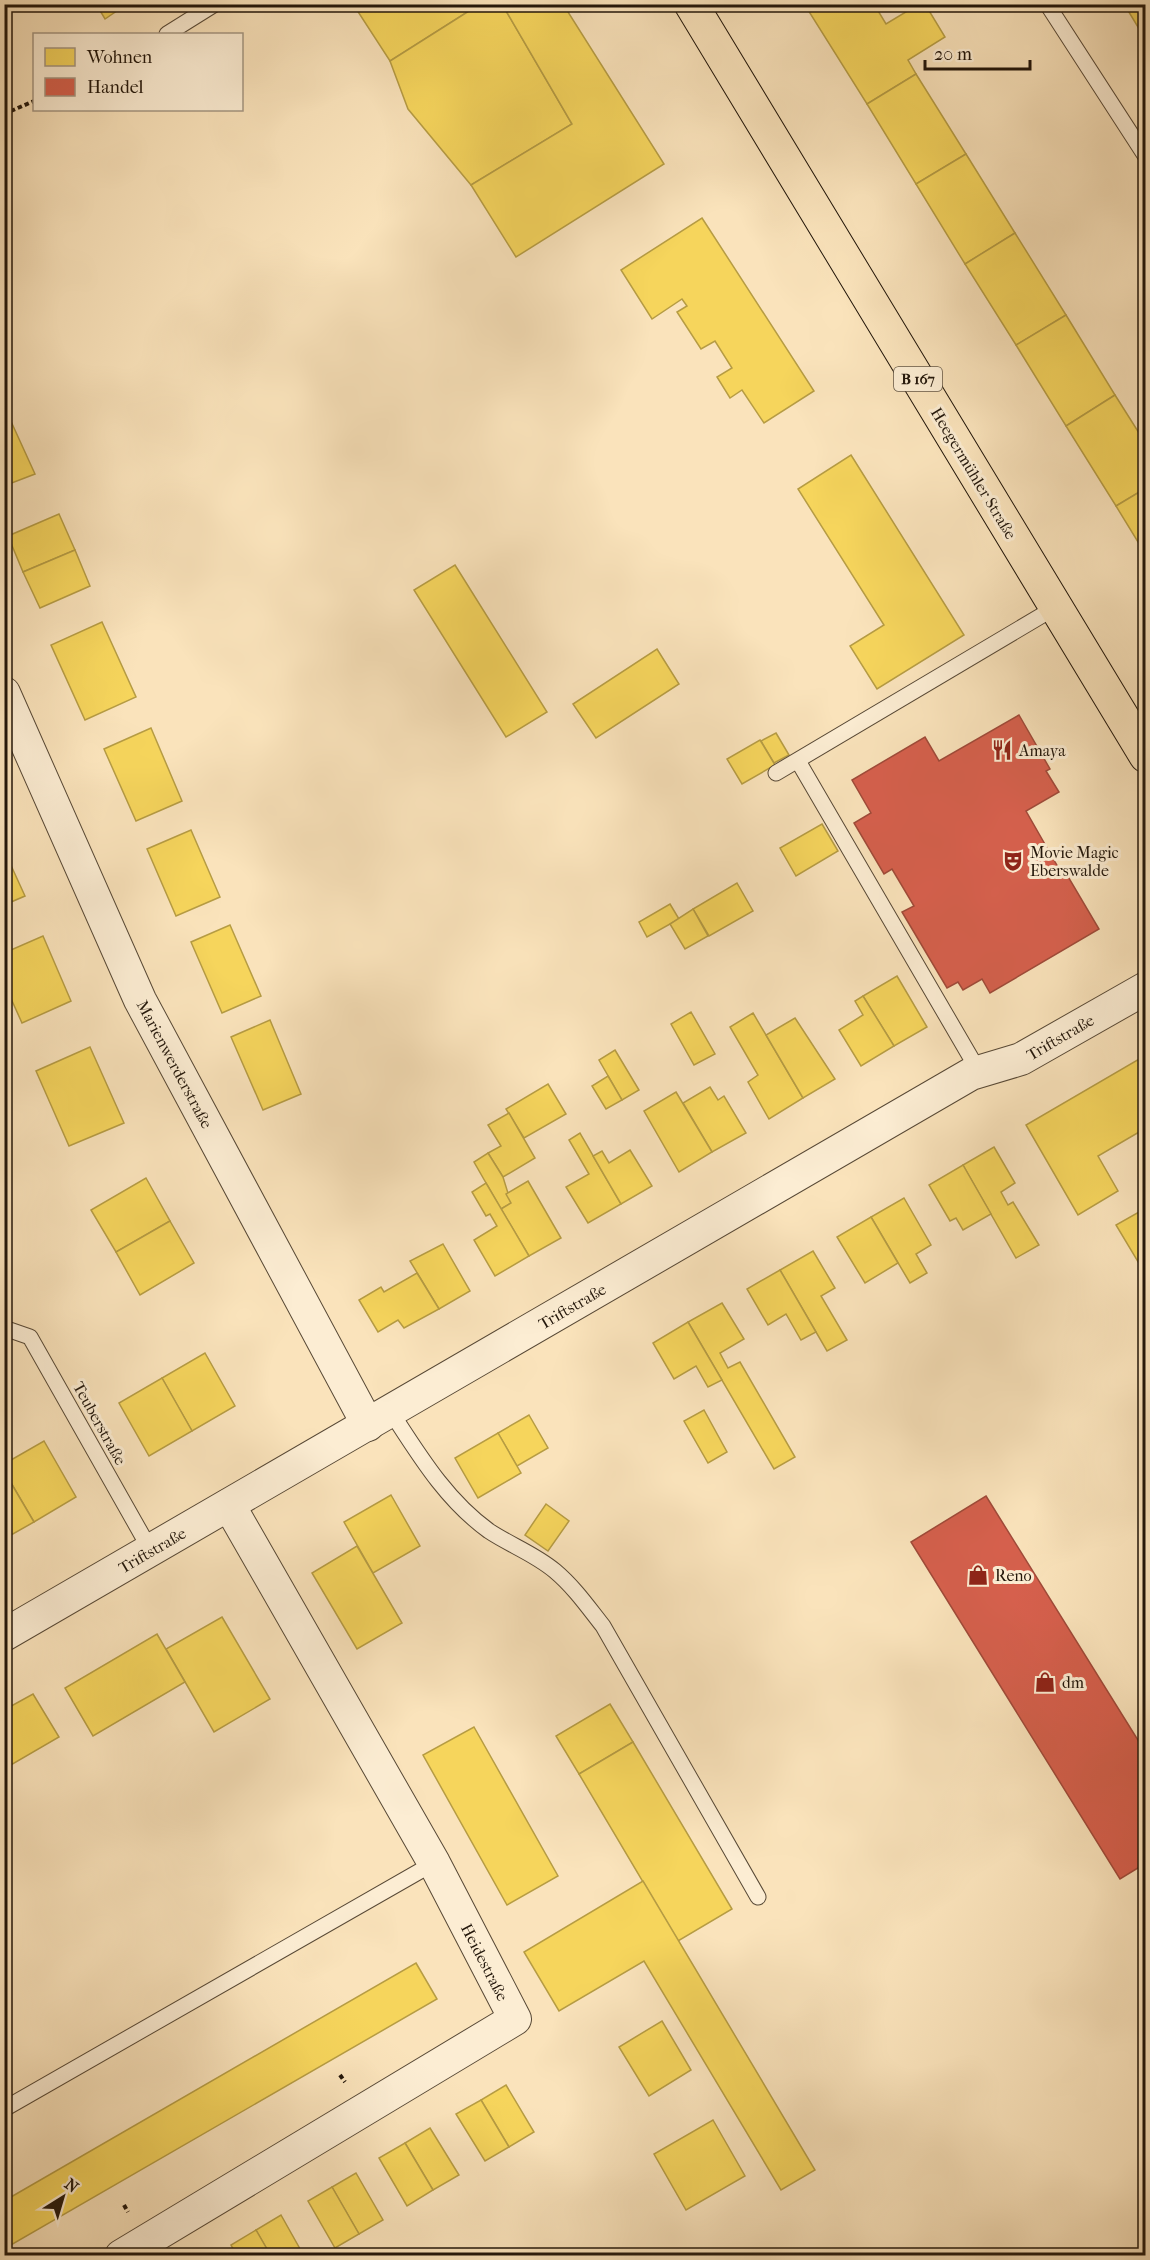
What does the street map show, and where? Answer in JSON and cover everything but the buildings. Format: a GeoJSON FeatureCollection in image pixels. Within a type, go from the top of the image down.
{"type":"FeatureCollection","features":[{"type":"Feature","properties":{"kind":"main road","name":"Heegermühler Straße"},"geometry":{"type":"LineString","coordinates":[[691,4],[1146,756]]}},
{"type":"Feature","properties":{"kind":"street","name":"Marienwerderstraße"},"geometry":{"type":"LineString","coordinates":[[4,693],[140,1000],[379,1418]]}},
{"type":"Feature","properties":{"kind":"street","name":"Triftstraße"},"geometry":{"type":"LineString","coordinates":[[4,1635],[978,1070],[1021,1059],[1146,988]]}},
{"type":"Feature","properties":{"kind":"street","name":"Heidestraße"},"geometry":{"type":"LineString","coordinates":[[121,2256],[515,2019],[434,1863],[229,1505]]}},
{"type":"Feature","properties":{"kind":"lane"},"geometry":{"type":"LineString","coordinates":[[169,33],[215,4]]}},
{"type":"Feature","properties":{"kind":"lane"},"geometry":{"type":"LineString","coordinates":[[1047,4],[1146,157]]}},
{"type":"Feature","properties":{"kind":"lane"},"geometry":{"type":"LineString","coordinates":[[776,773],[1056,607]]}},
{"type":"Feature","properties":{"kind":"lane"},"geometry":{"type":"LineString","coordinates":[[798,760],[978,1070]]}},
{"type":"Feature","properties":{"kind":"lane","name":"Teuberstraße"},"geometry":{"type":"LineString","coordinates":[[4,1328],[30,1336],[151,1551]]}},
{"type":"Feature","properties":{"kind":"lane"},"geometry":{"type":"LineString","coordinates":[[379,1418],[457,1503],[489,1531],[555,1571],[579,1595],[603,1626],[758,1897]]}},
{"type":"Feature","properties":{"kind":"lane"},"geometry":{"type":"LineString","coordinates":[[4,2109],[434,1863]]}},
{"type":"Feature","properties":{"kind":"path"},"geometry":{"type":"LineString","coordinates":[[4,114],[33,101]]}},
{"type":"Feature","properties":{"kind":"place","name":"Amaya"},"geometry":{"type":"Point","coordinates":[1002,750]}},
{"type":"Feature","properties":{"kind":"place","name":"Movie Magic Eberswalde"},"geometry":{"type":"Point","coordinates":[1013,861]}},
{"type":"Feature","properties":{"kind":"place","name":"Reno"},"geometry":{"type":"Point","coordinates":[978,1575]}},
{"type":"Feature","properties":{"kind":"place","name":"dm"},"geometry":{"type":"Point","coordinates":[1045,1682]}}]}
